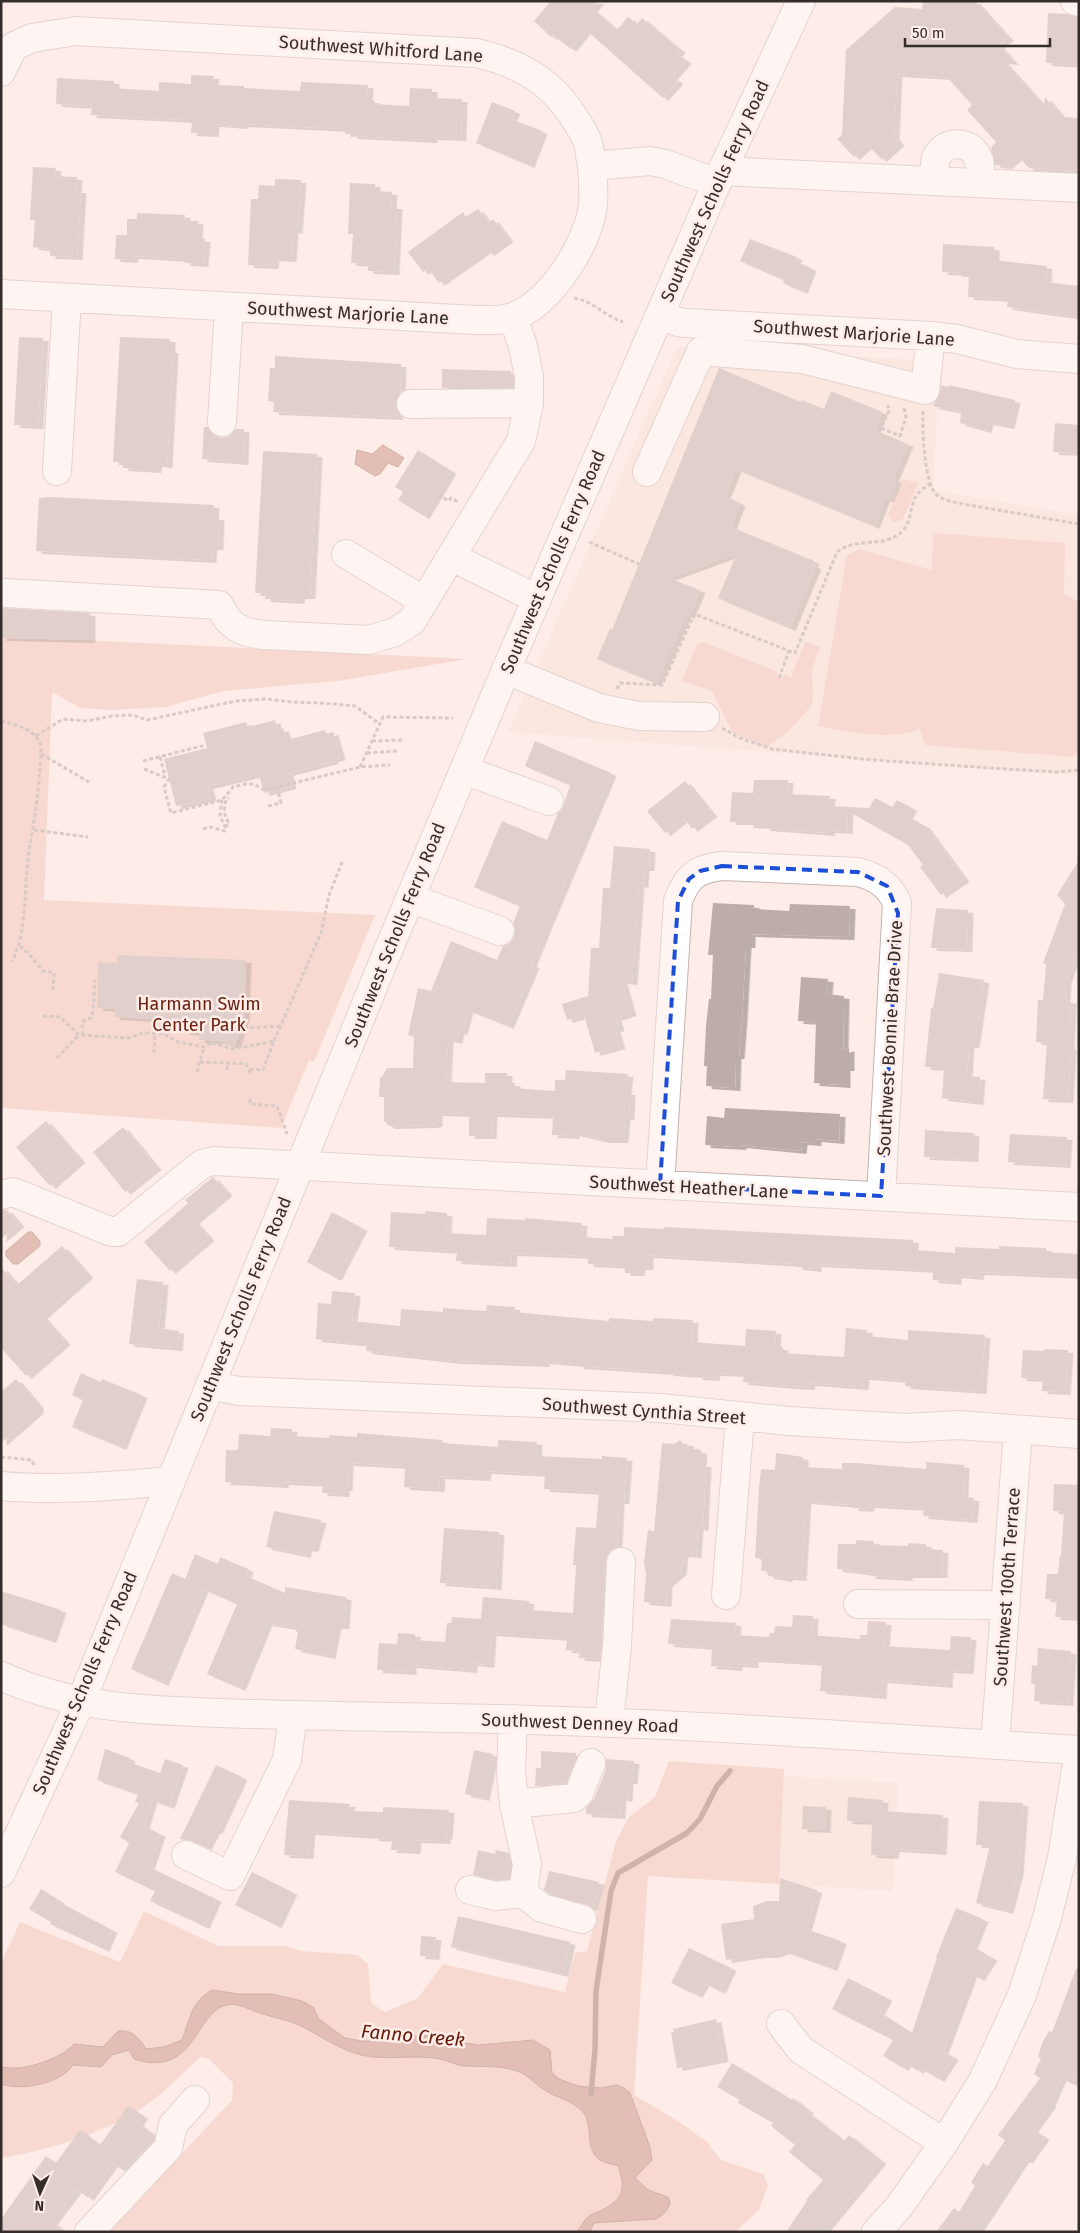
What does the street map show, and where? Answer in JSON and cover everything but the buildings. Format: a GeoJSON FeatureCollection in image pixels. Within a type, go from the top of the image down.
{"type":"FeatureCollection","features":[{"type":"Feature","properties":{"kind":"street","name":"Southwest Scholls Ferry Road"},"geometry":{"type":"LineString","coordinates":[[1,1874],[81,1701],[410,898],[506,670],[720,177],[801,1]]}},
{"type":"Feature","properties":{"kind":"street","name":"Southwest Whitford Lane"},"geometry":{"type":"LineString","coordinates":[[1,72],[14,46],[32,38],[76,31],[476,53],[516,65],[546,84],[581,128],[588,143],[592,166]]}},
{"type":"Feature","properties":{"kind":"street"},"geometry":{"type":"LineString","coordinates":[[934,181],[936,160],[939,153],[945,147],[960,144],[974,150],[978,157],[980,164],[979,183]]}},
{"type":"Feature","properties":{"kind":"street"},"geometry":{"type":"LineString","coordinates":[[6,593],[219,605],[230,624],[248,633],[369,640],[383,637],[406,626],[412,621],[452,557],[521,441],[529,403],[527,360],[513,317],[546,294],[581,244],[593,205],[592,166],[650,161],[720,177],[934,181],[1079,188]]}},
{"type":"Feature","properties":{"kind":"street","name":"Southwest Marjorie Lane"},"geometry":{"type":"LineString","coordinates":[[1,294],[475,320],[513,317]]}},
{"type":"Feature","properties":{"kind":"street"},"geometry":{"type":"LineString","coordinates":[[58,470],[68,298]]}},
{"type":"Feature","properties":{"kind":"street"},"geometry":{"type":"LineString","coordinates":[[222,422],[229,307]]}},
{"type":"Feature","properties":{"kind":"street","name":"Southwest Marjorie Lane"},"geometry":{"type":"LineString","coordinates":[[660,314],[678,322],[931,336],[957,339],[1017,354],[1079,359]]}},
{"type":"Feature","properties":{"kind":"street"},"geometry":{"type":"LineString","coordinates":[[647,472],[701,351],[704,324]]}},
{"type":"Feature","properties":{"kind":"street"},"geometry":{"type":"LineString","coordinates":[[831,367],[834,330]]}},
{"type":"Feature","properties":{"kind":"street"},"geometry":{"type":"LineString","coordinates":[[701,351],[802,359],[902,384],[931,336]]}},
{"type":"Feature","properties":{"kind":"street"},"geometry":{"type":"LineString","coordinates":[[410,404],[529,403]]}},
{"type":"Feature","properties":{"kind":"street"},"geometry":{"type":"LineString","coordinates":[[346,554],[424,601]]}},
{"type":"Feature","properties":{"kind":"street"},"geometry":{"type":"LineString","coordinates":[[452,557],[537,599]]}},
{"type":"Feature","properties":{"kind":"street"},"geometry":{"type":"LineString","coordinates":[[506,670],[609,710],[639,716],[705,717]]}},
{"type":"Feature","properties":{"kind":"street"},"geometry":{"type":"LineString","coordinates":[[464,770],[550,801]]}},
{"type":"Feature","properties":{"kind":"street","name":"Southwest Bonnie Brae Drive"},"geometry":{"type":"LineString","coordinates":[[660,1185],[678,901],[689,879],[700,871],[722,866],[858,872],[879,879],[887,886],[897,903],[881,1196]]}},
{"type":"Feature","properties":{"kind":"street"},"geometry":{"type":"LineString","coordinates":[[410,898],[500,931]]}},
{"type":"Feature","properties":{"kind":"street","name":"Southwest Heather Lane"},"geometry":{"type":"LineString","coordinates":[[1,1195],[13,1192],[112,1232],[118,1232],[202,1164],[214,1161],[1079,1207]]}},
{"type":"Feature","properties":{"kind":"street","name":"Southwest Cynthia Street"},"geometry":{"type":"LineString","coordinates":[[210,1384],[239,1391],[661,1408],[740,1417],[906,1428],[958,1425],[1079,1434]]}},
{"type":"Feature","properties":{"kind":"street"},"geometry":{"type":"LineString","coordinates":[[726,1595],[740,1417]]}},
{"type":"Feature","properties":{"kind":"street","name":"Southwest 100th Terrace"},"geometry":{"type":"LineString","coordinates":[[995,1745],[1018,1430]]}},
{"type":"Feature","properties":{"kind":"street"},"geometry":{"type":"LineString","coordinates":[[1,1486],[38,1490],[170,1481]]}},
{"type":"Feature","properties":{"kind":"street"},"geometry":{"type":"LineString","coordinates":[[609,1722],[617,1646],[621,1562]]}},
{"type":"Feature","properties":{"kind":"street"},"geometry":{"type":"LineString","coordinates":[[858,1604],[1006,1605]]}},
{"type":"Feature","properties":{"kind":"street","name":"Southwest Denney Road"},"geometry":{"type":"LineString","coordinates":[[1,1676],[30,1689],[114,1707],[293,1715],[609,1722],[1079,1750]]}},
{"type":"Feature","properties":{"kind":"street"},"geometry":{"type":"LineString","coordinates":[[186,1856],[230,1876],[287,1760],[293,1715]]}},
{"type":"Feature","properties":{"kind":"street"},"geometry":{"type":"LineString","coordinates":[[513,1719],[511,1772],[514,1804],[526,1856],[523,1893]]}},
{"type":"Feature","properties":{"kind":"street"},"geometry":{"type":"LineString","coordinates":[[876,2232],[898,2208],[944,2143],[983,2080],[1022,1995],[1047,1918],[1062,1858],[1079,1750]]}},
{"type":"Feature","properties":{"kind":"street"},"geometry":{"type":"LineString","coordinates":[[514,1804],[574,1798],[579,1794],[591,1763]]}},
{"type":"Feature","properties":{"kind":"street"},"geometry":{"type":"LineString","coordinates":[[470,1890],[496,1896],[523,1893],[542,1908],[582,1919]]}},
{"type":"Feature","properties":{"kind":"street"},"geometry":{"type":"LineString","coordinates":[[781,2024],[801,2050],[944,2143]]}},
{"type":"Feature","properties":{"kind":"street"},"geometry":{"type":"LineString","coordinates":[[88,2232],[168,2148],[173,2125],[195,2100]]}},
{"type":"Feature","properties":{"kind":"path"},"geometry":{"type":"LineString","coordinates":[[571,298],[585,300],[598,306],[604,314],[623,322]]}},
{"type":"Feature","properties":{"kind":"path"},"geometry":{"type":"LineString","coordinates":[[902,384],[906,417],[900,436],[880,430],[902,384]]}},
{"type":"Feature","properties":{"kind":"path"},"geometry":{"type":"LineString","coordinates":[[902,384],[922,421],[927,471],[936,494],[946,500],[1079,524]]}},
{"type":"Feature","properties":{"kind":"path"},"geometry":{"type":"LineString","coordinates":[[609,710],[620,682],[662,685],[694,614],[795,653],[837,552],[845,546],[862,542],[874,542],[899,535],[904,530],[911,515],[915,497],[931,483]]}},
{"type":"Feature","properties":{"kind":"path"},"geometry":{"type":"LineString","coordinates":[[438,495],[449,501]]}},
{"type":"Feature","properties":{"kind":"path"},"geometry":{"type":"LineString","coordinates":[[589,542],[639,564]]}},
{"type":"Feature","properties":{"kind":"path"},"geometry":{"type":"LineString","coordinates":[[780,678],[790,651]]}},
{"type":"Feature","properties":{"kind":"path"},"geometry":{"type":"LineString","coordinates":[[36,736],[63,720],[87,721],[112,716],[133,715],[148,720],[209,706],[267,698],[291,702],[355,706],[380,724]]}},
{"type":"Feature","properties":{"kind":"path"},"geometry":{"type":"LineString","coordinates":[[360,767],[383,717],[453,718]]}},
{"type":"Feature","properties":{"kind":"path"},"geometry":{"type":"LineString","coordinates":[[705,717],[740,738],[772,749],[872,760],[1014,770],[1058,772],[1079,770]]}},
{"type":"Feature","properties":{"kind":"path"},"geometry":{"type":"LineString","coordinates":[[1,721],[30,731],[36,736],[41,746],[36,785],[34,830],[30,846],[20,946],[12,962]]}},
{"type":"Feature","properties":{"kind":"path"},"geometry":{"type":"LineString","coordinates":[[372,742],[402,740]]}},
{"type":"Feature","properties":{"kind":"path"},"geometry":{"type":"LineString","coordinates":[[143,761],[206,745]]}},
{"type":"Feature","properties":{"kind":"path"},"geometry":{"type":"LineString","coordinates":[[367,753],[397,751]]}},
{"type":"Feature","properties":{"kind":"path"},"geometry":{"type":"LineString","coordinates":[[41,754],[89,782]]}},
{"type":"Feature","properties":{"kind":"path"},"geometry":{"type":"LineString","coordinates":[[160,757],[165,777]]}},
{"type":"Feature","properties":{"kind":"path"},"geometry":{"type":"LineString","coordinates":[[225,827],[220,816],[222,800],[233,787],[254,784],[264,790],[360,767],[390,765]]}},
{"type":"Feature","properties":{"kind":"path"},"geometry":{"type":"LineString","coordinates":[[144,769],[169,779],[164,787],[171,813],[222,800]]}},
{"type":"Feature","properties":{"kind":"path"},"geometry":{"type":"LineString","coordinates":[[268,806],[281,803],[277,786]]}},
{"type":"Feature","properties":{"kind":"path"},"geometry":{"type":"LineString","coordinates":[[203,829],[210,827],[222,832],[226,829],[225,827],[229,824],[224,812],[226,800],[229,798]]}},
{"type":"Feature","properties":{"kind":"path"},"geometry":{"type":"LineString","coordinates":[[34,830],[88,837]]}},
{"type":"Feature","properties":{"kind":"path"},"geometry":{"type":"LineString","coordinates":[[248,1069],[263,1070],[321,933],[329,895],[343,860]]}},
{"type":"Feature","properties":{"kind":"path"},"geometry":{"type":"LineString","coordinates":[[20,946],[43,971],[54,974],[53,992]]}},
{"type":"Feature","properties":{"kind":"path"},"geometry":{"type":"LineString","coordinates":[[57,1058],[81,1035],[84,1020],[92,1018],[95,980]]}},
{"type":"Feature","properties":{"kind":"path"},"geometry":{"type":"LineString","coordinates":[[44,1016],[60,1017],[81,1035],[129,1038],[143,1033],[164,1034],[178,1042],[204,1047],[212,1042],[233,1049],[274,1042]]}},
{"type":"Feature","properties":{"kind":"path"},"geometry":{"type":"LineString","coordinates":[[240,1048],[245,1028],[280,1026]]}},
{"type":"Feature","properties":{"kind":"path"},"geometry":{"type":"LineString","coordinates":[[154,1053],[155,1034]]}},
{"type":"Feature","properties":{"kind":"path"},"geometry":{"type":"LineString","coordinates":[[197,1072],[204,1047]]}},
{"type":"Feature","properties":{"kind":"path"},"geometry":{"type":"LineString","coordinates":[[200,1062],[246,1064],[251,1074]]}},
{"type":"Feature","properties":{"kind":"path"},"geometry":{"type":"LineString","coordinates":[[227,1063],[227,1070]]}},
{"type":"Feature","properties":{"kind":"path"},"geometry":{"type":"LineString","coordinates":[[250,1099],[250,1104],[277,1106],[287,1135]]}},
{"type":"Feature","properties":{"kind":"highlighted area"},"geometry":{"type":"Polygon","coordinates":[[[722,866],[858,872],[887,886],[898,913],[881,1196],[660,1185],[678,901],[689,879],[700,871],[722,866]]]}},
{"type":"Feature","properties":{"kind":"shaded area"},"geometry":{"type":"Polygon","coordinates":[[[677,347],[940,361],[933,490],[1079,515],[1079,776],[508,732],[677,347]]]}},
{"type":"Feature","properties":{"kind":"shaded area"},"geometry":{"type":"Polygon","coordinates":[[[383,445],[404,458],[398,467],[388,463],[380,474],[375,476],[355,464],[357,450],[372,454],[383,445]]]}},
{"type":"Feature","properties":{"kind":"shaded area"},"geometry":{"type":"Polygon","coordinates":[[[28,1232],[32,1232],[40,1241],[40,1246],[18,1264],[13,1264],[6,1256],[6,1251],[28,1232]]]}},
{"type":"Feature","properties":{"kind":"shaded area"},"geometry":{"type":"Polygon","coordinates":[[[784,1776],[898,1783],[893,1891],[779,1884],[784,1776]]]}},
{"type":"Feature","properties":{"kind":"shaded area"},"geometry":{"type":"Polygon","coordinates":[[[212,1990],[239,1994],[272,1994],[302,2001],[313,2007],[319,2019],[345,2038],[362,2041],[384,2041],[413,2036],[440,2035],[465,2043],[479,2045],[533,2040],[550,2050],[552,2073],[559,2079],[578,2086],[601,2088],[617,2085],[630,2093],[650,2147],[652,2160],[635,2178],[648,2190],[668,2197],[670,2203],[668,2208],[656,2219],[594,2223],[590,2232],[577,2232],[589,2216],[616,2201],[622,2191],[622,2180],[618,2166],[602,2161],[595,2155],[590,2143],[586,2117],[574,2105],[546,2091],[515,2070],[463,2066],[440,2059],[420,2057],[371,2057],[361,2055],[337,2046],[295,2023],[238,2005],[224,2006],[213,2013],[185,2049],[173,2059],[156,2063],[134,2059],[129,2050],[112,2055],[101,2067],[73,2065],[59,2077],[40,2084],[19,2087],[1,2084],[1,2066],[18,2068],[40,2063],[60,2054],[74,2044],[103,2047],[118,2031],[127,2031],[135,2035],[146,2049],[164,2047],[182,2040],[195,2006],[212,1990]]]}},
{"type":"Feature","properties":{"kind":"green space"},"geometry":{"type":"Polygon","coordinates":[[[902,479],[918,483],[903,519],[893,523],[888,515],[902,479]]]}},
{"type":"Feature","properties":{"kind":"green space"},"geometry":{"type":"Polygon","coordinates":[[[933,533],[1065,543],[1064,594],[1079,602],[1079,751],[1074,757],[925,745],[920,729],[909,733],[883,735],[855,733],[818,726],[847,555],[859,549],[932,570],[933,533]]]}},
{"type":"Feature","properties":{"kind":"green space","name":"Harmann Swim Center Park"},"geometry":{"type":"Polygon","coordinates":[[[1,636],[467,659],[338,681],[223,691],[166,707],[113,710],[80,708],[52,692],[44,900],[375,915],[314,1062],[309,1060],[281,1128],[1,1108],[1,636]]]}},
{"type":"Feature","properties":{"kind":"green space"},"geometry":{"type":"Polygon","coordinates":[[[703,642],[778,672],[777,676],[782,679],[784,674],[791,677],[805,642],[820,647],[812,671],[812,705],[790,730],[767,747],[733,733],[712,691],[682,681],[697,644],[703,642]]]}},
{"type":"Feature","properties":{"kind":"green space"},"geometry":{"type":"Polygon","coordinates":[[[669,1761],[784,1769],[779,1884],[648,1876],[634,2095],[678,2121],[707,2142],[721,2160],[763,2174],[768,2185],[759,2210],[735,2232],[109,2232],[232,2100],[233,2083],[209,2059],[201,2057],[157,2096],[127,2117],[92,2133],[56,2146],[1,2158],[1,1963],[20,1922],[120,1962],[144,1911],[218,1946],[285,1946],[301,1951],[358,1955],[368,1964],[371,2003],[385,2012],[418,1998],[443,1964],[565,1992],[575,1953],[587,1951],[616,1841],[629,1817],[655,1797],[669,1761]]]}},
{"type":"Feature","properties":{"kind":"waterway"},"geometry":{"type":"LineString","coordinates":[[591,2094],[595,2049],[596,1991],[611,1891],[618,1873],[687,1833],[700,1819],[717,1786],[730,1771]]}},
{"type":"Feature","properties":{"kind":"water label","name":"Fanno Creek"},"geometry":{"type":"Point","coordinates":[413,2035]}}]}
